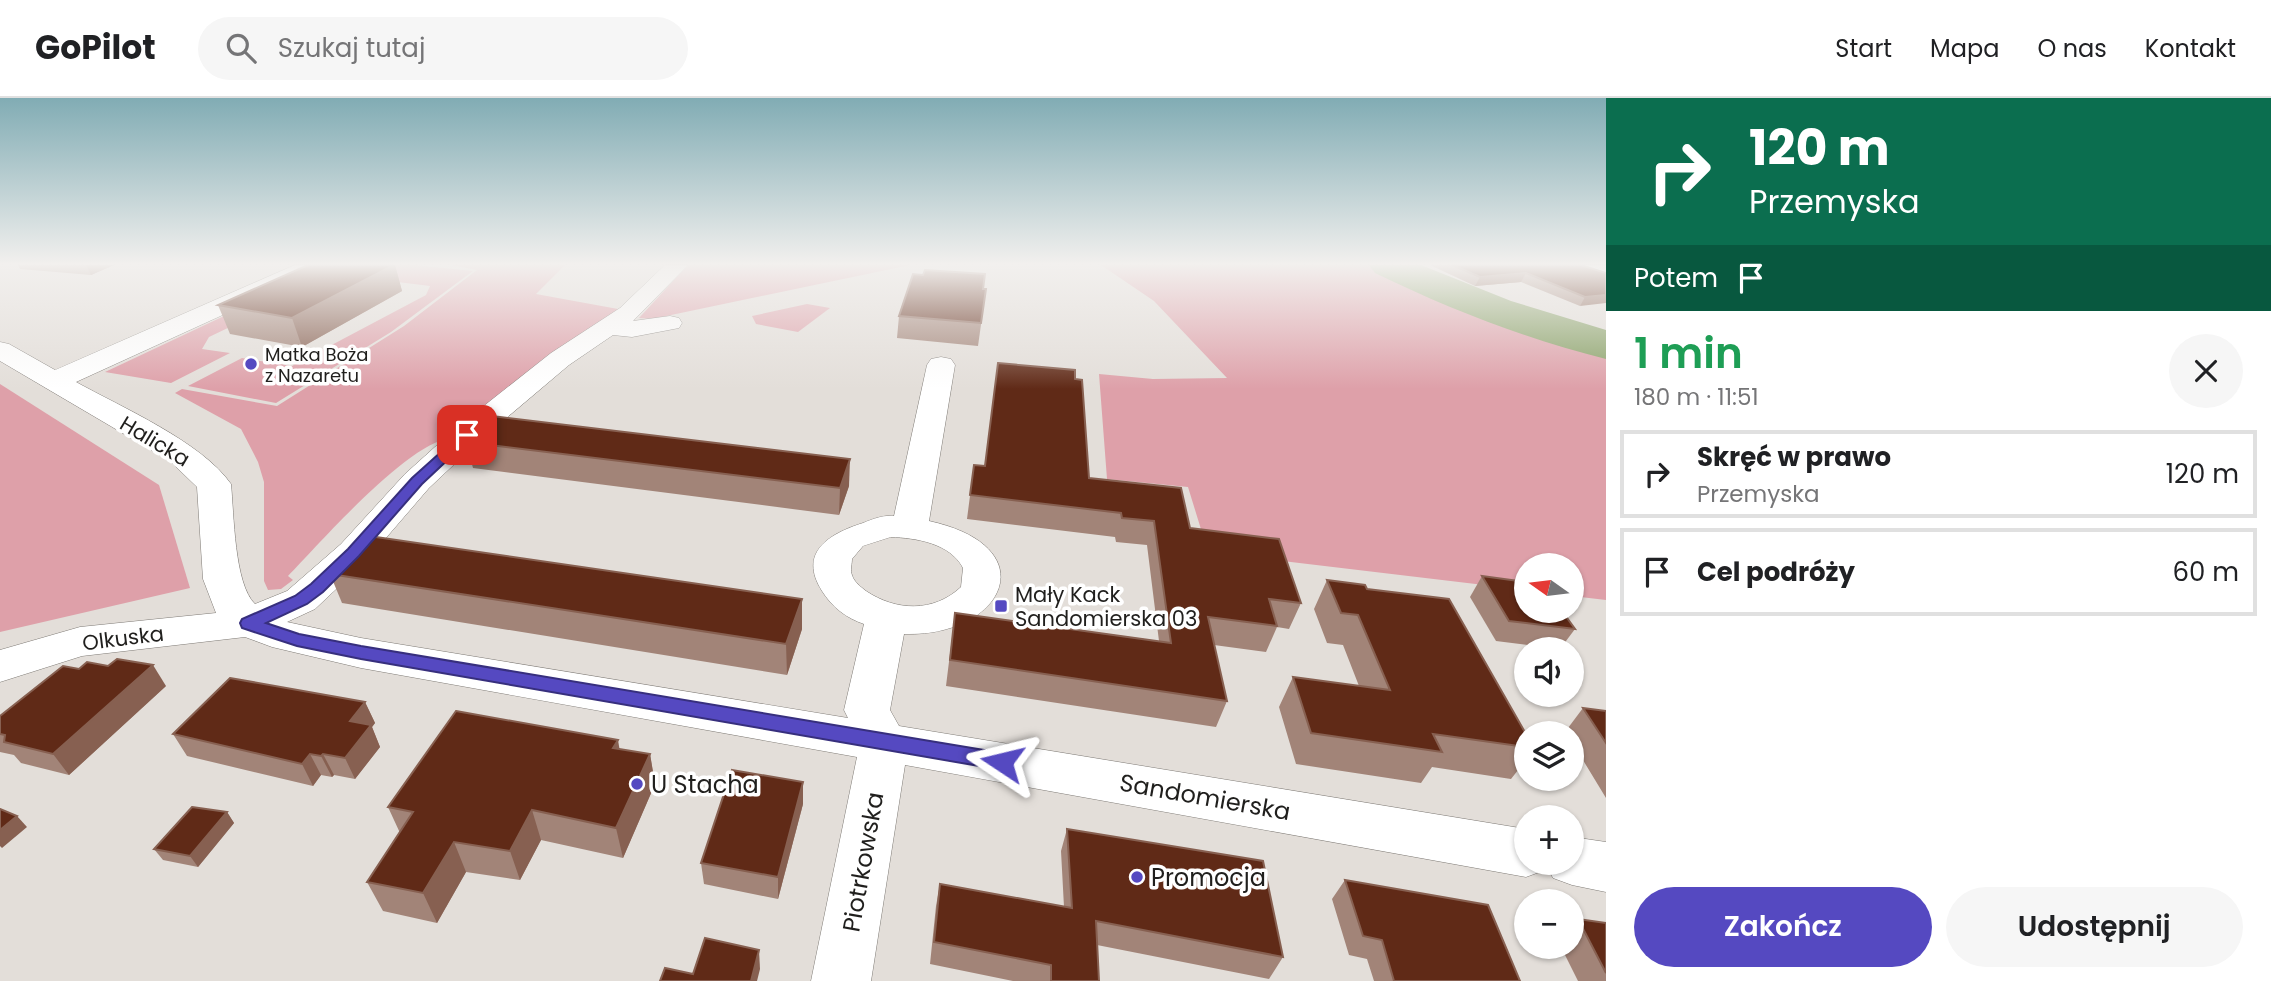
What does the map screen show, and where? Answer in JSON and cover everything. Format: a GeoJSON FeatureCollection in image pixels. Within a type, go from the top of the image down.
{"type":"FeatureCollection","features":[{"type":"Feature","properties":{"kind":"street"},"geometry":{"type":"LineString","coordinates":[[52,381],[94,365],[223,306]]}},
{"type":"Feature","properties":{"kind":"street"},"geometry":{"type":"LineString","coordinates":[[249,623],[301,600],[317,588],[354,552],[417,481],[467,435],[561,359],[637,306]]}},
{"type":"Feature","properties":{"kind":"street"},"geometry":{"type":"LineString","coordinates":[[610,327],[632,330],[670,323]]}},
{"type":"Feature","properties":{"kind":"street","name":"Halicka"},"geometry":{"type":"LineString","coordinates":[[0,350],[181,454],[214,484],[222,579],[232,606],[249,623]]}},
{"type":"Feature","properties":{"kind":"street"},"geometry":{"type":"LineString","coordinates":[[910,526],[941,365]]}},
{"type":"Feature","properties":{"kind":"street"},"geometry":{"type":"LineString","coordinates":[[888,526],[910,526],[939,532],[963,545],[979,563],[982,583],[971,602],[949,615],[918,621],[886,618],[856,606],[836,588],[830,568],[836,551],[851,537],[888,526]]}},
{"type":"Feature","properties":{"kind":"street"},"geometry":{"type":"LineString","coordinates":[[884,743],[867,710],[886,618]]}},
{"type":"Feature","properties":{"kind":"street","name":"Olkuska"},"geometry":{"type":"LineString","coordinates":[[0,666],[80,642],[249,623]]}},
{"type":"Feature","properties":{"kind":"street","name":"Sandomierska"},"geometry":{"type":"LineString","coordinates":[[249,623],[297,640],[361,653],[1514,851]]}},
{"type":"Feature","properties":{"kind":"street","name":"Piotrkowska"},"geometry":{"type":"LineString","coordinates":[[841,981],[884,743]]}},
{"type":"Feature","properties":{"kind":"street"},"geometry":{"type":"LineString","coordinates":[[1584,863],[1606,867]]}},
{"type":"Feature","properties":{"kind":"shaded area"},"geometry":{"type":"Polygon","coordinates":[[[245,306],[274,306],[209,337],[202,349],[230,353],[171,383],[105,372],[245,306]]]}},
{"type":"Feature","properties":{"kind":"shaded area"},"geometry":{"type":"Polygon","coordinates":[[[405,306],[426,306],[391,332],[276,403],[188,386],[242,358],[292,366],[405,306]]]}},
{"type":"Feature","properties":{"kind":"shaded area"},"geometry":{"type":"Polygon","coordinates":[[[430,306],[603,306],[618,309],[451,438],[433,444],[389,475],[342,519],[288,576],[293,580],[281,589],[268,590],[264,581],[264,482],[258,462],[241,429],[175,393],[182,389],[277,406],[404,326],[430,306]]]}},
{"type":"Feature","properties":{"kind":"shaded area"},"geometry":{"type":"Polygon","coordinates":[[[650,306],[713,306],[652,319],[639,318],[650,306]]]}},
{"type":"Feature","properties":{"kind":"shaded area"},"geometry":{"type":"Polygon","coordinates":[[[797,306],[830,308],[798,332],[756,324],[752,316],[797,306]]]}},
{"type":"Feature","properties":{"kind":"shaded area"},"geometry":{"type":"Polygon","coordinates":[[[1159,306],[1514,306],[1556,322],[1557,326],[1606,340],[1606,600],[1584,597],[1584,553],[1514,553],[1514,589],[1208,552],[1188,487],[1107,479],[1099,374],[1153,379],[1227,378],[1159,306]]]}},
{"type":"Feature","properties":{"kind":"shaded area"},"geometry":{"type":"Polygon","coordinates":[[[0,384],[159,485],[190,588],[0,632],[0,384]]]}},
{"type":"Feature","properties":{"kind":"building"},"geometry":{"type":"Polygon","coordinates":[[[225,306],[315,306],[292,318],[225,306]]]}},
{"type":"Feature","properties":{"kind":"building"},"geometry":{"type":"Polygon","coordinates":[[[902,306],[983,306],[981,323],[899,316],[902,306]]]}},
{"type":"Feature","properties":{"kind":"building"},"geometry":{"type":"Polygon","coordinates":[[[998,363],[1075,370],[1075,379],[1082,380],[1089,478],[1181,488],[1190,528],[1279,539],[1301,603],[1269,599],[1277,626],[1208,617],[1227,701],[950,660],[955,613],[1171,643],[1154,521],[1122,518],[1121,513],[970,495],[974,465],[985,466],[998,363]]]}},
{"type":"Feature","properties":{"kind":"building"},"geometry":{"type":"Polygon","coordinates":[[[492,416],[850,459],[840,488],[466,442],[492,416]]]}},
{"type":"Feature","properties":{"kind":"building"},"geometry":{"type":"Polygon","coordinates":[[[369,536],[802,599],[786,644],[330,574],[369,536]]]}},
{"type":"Feature","properties":{"kind":"building"},"geometry":{"type":"Polygon","coordinates":[[[1482,576],[1514,580],[1514,622],[1509,621],[1482,576]]]}},
{"type":"Feature","properties":{"kind":"building"},"geometry":{"type":"Polygon","coordinates":[[[1327,580],[1365,585],[1367,589],[1449,599],[1519,721],[1514,721],[1514,745],[1433,734],[1442,752],[1311,733],[1293,677],[1390,690],[1358,615],[1341,613],[1327,580]]]}},
{"type":"Feature","properties":{"kind":"building"},"geometry":{"type":"Polygon","coordinates":[[[1526,623],[1571,623],[1575,629],[1526,623]]]}},
{"type":"Feature","properties":{"kind":"building"},"geometry":{"type":"Polygon","coordinates":[[[117,659],[153,665],[53,754],[4,742],[5,735],[0,734],[0,716],[63,666],[79,669],[87,662],[108,666],[117,659]]]}},
{"type":"Feature","properties":{"kind":"building"},"geometry":{"type":"Polygon","coordinates":[[[230,678],[365,702],[350,721],[371,725],[345,758],[310,754],[302,764],[173,734],[230,678]]]}},
{"type":"Feature","properties":{"kind":"building"},"geometry":{"type":"Polygon","coordinates":[[[1583,708],[1606,711],[1606,743],[1583,708]]]}},
{"type":"Feature","properties":{"kind":"building"},"geometry":{"type":"Polygon","coordinates":[[[456,711],[618,740],[613,748],[650,754],[616,828],[532,810],[510,851],[454,842],[423,893],[367,882],[413,812],[388,807],[456,711]]]}},
{"type":"Feature","properties":{"kind":"building"},"geometry":{"type":"Polygon","coordinates":[[[732,770],[803,782],[778,877],[701,863],[732,770]]]}},
{"type":"Feature","properties":{"kind":"building"},"geometry":{"type":"Polygon","coordinates":[[[192,807],[227,812],[190,856],[154,849],[192,807]]]}},
{"type":"Feature","properties":{"kind":"building"},"geometry":{"type":"Polygon","coordinates":[[[0,809],[17,816],[0,830],[0,809]]]}},
{"type":"Feature","properties":{"kind":"building"},"geometry":{"type":"Polygon","coordinates":[[[1067,829],[1263,861],[1283,957],[1096,921],[1099,981],[1051,981],[1051,965],[934,942],[940,884],[1072,908],[1067,829]]]}},
{"type":"Feature","properties":{"kind":"building"},"geometry":{"type":"Polygon","coordinates":[[[1345,880],[1488,905],[1520,981],[1394,981],[1382,940],[1363,936],[1345,880]]]}},
{"type":"Feature","properties":{"kind":"building"},"geometry":{"type":"Polygon","coordinates":[[[1584,920],[1606,923],[1606,973],[1584,931],[1584,920]]]}},
{"type":"Feature","properties":{"kind":"building"},"geometry":{"type":"Polygon","coordinates":[[[705,938],[759,950],[751,981],[660,981],[665,968],[693,974],[705,938]]]}},
{"type":"Feature","properties":{"kind":"waterway"},"geometry":{"type":"LineString","coordinates":[[1486,306],[1606,345]]}},
{"type":"Feature","properties":{"kind":"place","name":"Matka Boża z Nazaretu"},"geometry":{"type":"Point","coordinates":[251,364]}},
{"type":"Feature","properties":{"kind":"place","name":"Mały Kack Sandomierska 03"},"geometry":{"type":"Point","coordinates":[1001,606]}},
{"type":"Feature","properties":{"kind":"place","name":"U Stacha"},"geometry":{"type":"Point","coordinates":[637,784]}},
{"type":"Feature","properties":{"kind":"place","name":"Promocja"},"geometry":{"type":"Point","coordinates":[1137,877]}},
{"type":"Feature","properties":{"kind":"route"},"geometry":{"type":"LineString","coordinates":[[467,435],[417,481],[354,552],[317,588],[301,600],[249,623],[297,640],[361,653],[1002,762]]}}]}
